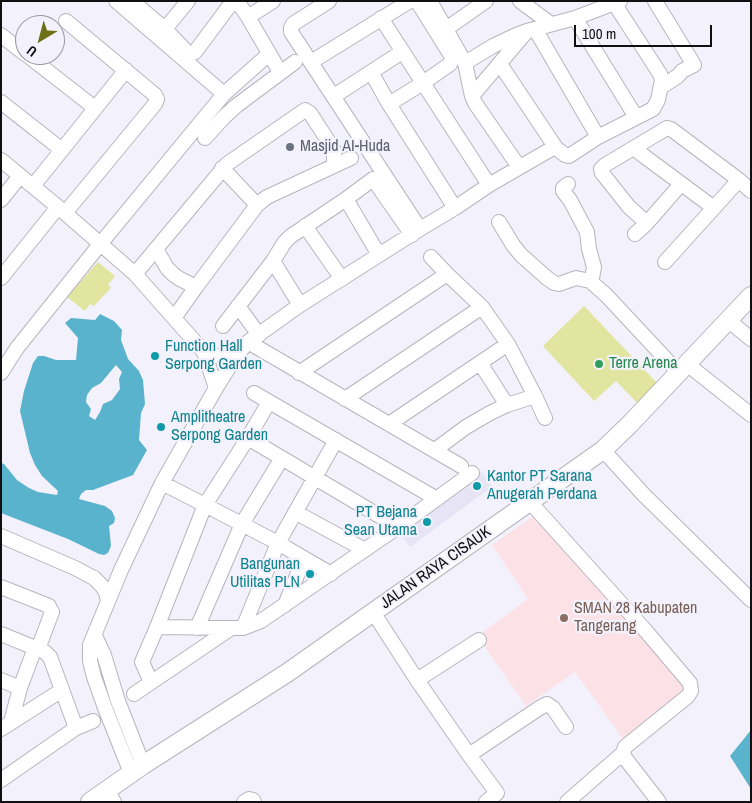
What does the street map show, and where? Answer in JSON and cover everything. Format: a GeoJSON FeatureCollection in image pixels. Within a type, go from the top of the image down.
{"type":"FeatureCollection","features":[{"type":"Feature","properties":{"kind":"main road","name":"JALAN RAYA CISAUK"},"geometry":{"type":"LineString","coordinates":[[90,802],[110,796],[137,769],[287,673],[603,450],[751,296]]}},
{"type":"Feature","properties":{"kind":"street"},"geometry":{"type":"LineString","coordinates":[[116,1],[224,94]]}},
{"type":"Feature","properties":{"kind":"street"},"geometry":{"type":"LineString","coordinates":[[165,29],[188,1]]}},
{"type":"Feature","properties":{"kind":"street"},"geometry":{"type":"LineString","coordinates":[[135,2],[191,54],[233,1]]}},
{"type":"Feature","properties":{"kind":"street"},"geometry":{"type":"LineString","coordinates":[[237,1],[280,72]]}},
{"type":"Feature","properties":{"kind":"street"},"geometry":{"type":"LineString","coordinates":[[248,17],[273,1]]}},
{"type":"Feature","properties":{"kind":"street"},"geometry":{"type":"LineString","coordinates":[[329,1],[293,24],[291,32],[334,96],[416,232]]}},
{"type":"Feature","properties":{"kind":"street"},"geometry":{"type":"LineString","coordinates":[[311,62],[410,1]]}},
{"type":"Feature","properties":{"kind":"street"},"geometry":{"type":"LineString","coordinates":[[389,104],[450,64],[452,56],[417,1]]}},
{"type":"Feature","properties":{"kind":"street"},"geometry":{"type":"LineString","coordinates":[[430,1],[465,63],[472,96],[519,167]]}},
{"type":"Feature","properties":{"kind":"street"},"geometry":{"type":"LineString","coordinates":[[446,30],[486,1]]}},
{"type":"Feature","properties":{"kind":"street"},"geometry":{"type":"LineString","coordinates":[[520,1],[551,24]]}},
{"type":"Feature","properties":{"kind":"street"},"geometry":{"type":"LineString","coordinates":[[655,1],[694,65],[682,71],[678,76],[660,80]]}},
{"type":"Feature","properties":{"kind":"street"},"geometry":{"type":"LineString","coordinates":[[465,63],[516,35],[575,18],[617,2],[660,80],[658,100],[653,109],[598,137],[569,156],[556,148],[500,64]]}},
{"type":"Feature","properties":{"kind":"street"},"geometry":{"type":"LineString","coordinates":[[381,18],[489,185]]}},
{"type":"Feature","properties":{"kind":"street"},"geometry":{"type":"LineString","coordinates":[[575,18],[636,117]]}},
{"type":"Feature","properties":{"kind":"street"},"geometry":{"type":"LineString","coordinates":[[1,278],[158,99],[66,21]]}},
{"type":"Feature","properties":{"kind":"street"},"geometry":{"type":"LineString","coordinates":[[472,96],[531,30]]}},
{"type":"Feature","properties":{"kind":"street"},"geometry":{"type":"LineString","coordinates":[[531,30],[598,137]]}},
{"type":"Feature","properties":{"kind":"street"},"geometry":{"type":"LineString","coordinates":[[1,35],[15,46]]}},
{"type":"Feature","properties":{"kind":"street"},"geometry":{"type":"LineString","coordinates":[[334,96],[402,52]]}},
{"type":"Feature","properties":{"kind":"street"},"geometry":{"type":"LineString","coordinates":[[1,373],[17,348],[100,244],[224,94],[269,54]]}},
{"type":"Feature","properties":{"kind":"street"},"geometry":{"type":"LineString","coordinates":[[205,138],[236,106],[295,62]]}},
{"type":"Feature","properties":{"kind":"street"},"geometry":{"type":"LineString","coordinates":[[40,65],[95,108]]}},
{"type":"Feature","properties":{"kind":"street"},"geometry":{"type":"LineString","coordinates":[[33,186],[126,70]]}},
{"type":"Feature","properties":{"kind":"street"},"geometry":{"type":"LineString","coordinates":[[371,72],[389,104],[455,208]]}},
{"type":"Feature","properties":{"kind":"street"},"geometry":{"type":"LineString","coordinates":[[1,102],[62,150]]}},
{"type":"Feature","properties":{"kind":"street"},"geometry":{"type":"LineString","coordinates":[[135,274],[222,168],[305,110],[310,113],[334,150],[334,166]]}},
{"type":"Feature","properties":{"kind":"street"},"geometry":{"type":"LineString","coordinates":[[647,223],[629,207],[606,179],[601,169],[604,165],[667,128],[671,129],[751,191]]}},
{"type":"Feature","properties":{"kind":"street"},"geometry":{"type":"LineString","coordinates":[[137,769],[105,708],[90,661],[90,645],[121,570],[162,484],[236,356],[254,338],[300,305],[489,185],[556,148]]}},
{"type":"Feature","properties":{"kind":"street"},"geometry":{"type":"LineString","coordinates":[[634,148],[714,208]]}},
{"type":"Feature","properties":{"kind":"street"},"geometry":{"type":"LineString","coordinates":[[174,318],[257,205],[267,197],[351,158]]}},
{"type":"Feature","properties":{"kind":"street"},"geometry":{"type":"LineString","coordinates":[[1,160],[135,274],[204,352],[216,388]]}},
{"type":"Feature","properties":{"kind":"street"},"geometry":{"type":"LineString","coordinates":[[222,168],[257,205]]}},
{"type":"Feature","properties":{"kind":"street"},"geometry":{"type":"LineString","coordinates":[[1,200],[20,176]]}},
{"type":"Feature","properties":{"kind":"street"},"geometry":{"type":"LineString","coordinates":[[223,326],[291,236],[373,179],[416,232]]}},
{"type":"Feature","properties":{"kind":"street"},"geometry":{"type":"LineString","coordinates":[[665,262],[739,180]]}},
{"type":"Feature","properties":{"kind":"street"},"geometry":{"type":"LineString","coordinates":[[568,184],[563,188],[563,191],[587,232],[594,267],[590,281]]}},
{"type":"Feature","properties":{"kind":"street"},"geometry":{"type":"LineString","coordinates":[[635,234],[681,184]]}},
{"type":"Feature","properties":{"kind":"street"},"geometry":{"type":"LineString","coordinates":[[346,199],[379,255]]}},
{"type":"Feature","properties":{"kind":"street"},"geometry":{"type":"LineString","coordinates":[[499,222],[521,255],[547,278],[559,284],[576,278],[590,281],[682,368],[751,415]]}},
{"type":"Feature","properties":{"kind":"street"},"geometry":{"type":"LineString","coordinates":[[305,226],[342,279]]}},
{"type":"Feature","properties":{"kind":"street"},"geometry":{"type":"LineString","coordinates":[[156,249],[167,268],[174,275],[196,287]]}},
{"type":"Feature","properties":{"kind":"street"},"geometry":{"type":"LineString","coordinates":[[430,257],[482,307],[508,344],[545,418]]}},
{"type":"Feature","properties":{"kind":"street"},"geometry":{"type":"LineString","coordinates":[[273,261],[300,305]]}},
{"type":"Feature","properties":{"kind":"street"},"geometry":{"type":"LineString","coordinates":[[299,373],[447,274]]}},
{"type":"Feature","properties":{"kind":"street"},"geometry":{"type":"LineString","coordinates":[[134,694],[237,628],[261,621],[332,574],[437,499],[467,470],[436,450],[299,373],[254,338],[238,306]]}},
{"type":"Feature","properties":{"kind":"street"},"geometry":{"type":"LineString","coordinates":[[345,399],[482,307]]}},
{"type":"Feature","properties":{"kind":"street"},"geometry":{"type":"LineString","coordinates":[[728,320],[751,339]]}},
{"type":"Feature","properties":{"kind":"street"},"geometry":{"type":"LineString","coordinates":[[389,424],[508,344]]}},
{"type":"Feature","properties":{"kind":"street"},"geometry":{"type":"LineString","coordinates":[[204,352],[217,356],[236,356]]}},
{"type":"Feature","properties":{"kind":"street"},"geometry":{"type":"LineString","coordinates":[[480,363],[507,405]]}},
{"type":"Feature","properties":{"kind":"street"},"geometry":{"type":"LineString","coordinates":[[254,393],[437,499]]}},
{"type":"Feature","properties":{"kind":"street"},"geometry":{"type":"LineString","coordinates":[[436,450],[466,427],[490,413],[535,396]]}},
{"type":"Feature","properties":{"kind":"street"},"geometry":{"type":"LineString","coordinates":[[151,682],[142,662],[205,505],[269,402]]}},
{"type":"Feature","properties":{"kind":"street"},"geometry":{"type":"LineString","coordinates":[[248,438],[398,527]]}},
{"type":"Feature","properties":{"kind":"street"},"geometry":{"type":"LineString","coordinates":[[237,628],[278,543],[336,440]]}},
{"type":"Feature","properties":{"kind":"street"},"geometry":{"type":"LineString","coordinates":[[603,450],[649,500],[751,600]]}},
{"type":"Feature","properties":{"kind":"street"},"geometry":{"type":"LineString","coordinates":[[197,628],[242,524],[282,458]]}},
{"type":"Feature","properties":{"kind":"street"},"geometry":{"type":"LineString","coordinates":[[162,484],[278,543],[332,574]]}},
{"type":"Feature","properties":{"kind":"street"},"geometry":{"type":"LineString","coordinates":[[530,502],[645,630],[690,683],[691,691],[688,696],[625,747],[623,753],[566,802]]}},
{"type":"Feature","properties":{"kind":"street"},"geometry":{"type":"LineString","coordinates":[[295,512],[365,550]]}},
{"type":"Feature","properties":{"kind":"street"},"geometry":{"type":"LineString","coordinates":[[1,536],[94,578],[106,592],[108,601]]}},
{"type":"Feature","properties":{"kind":"street"},"geometry":{"type":"LineString","coordinates":[[285,605],[304,558]]}},
{"type":"Feature","properties":{"kind":"street"},"geometry":{"type":"LineString","coordinates":[[94,578],[109,576],[121,570]]}},
{"type":"Feature","properties":{"kind":"street"},"geometry":{"type":"LineString","coordinates":[[1,587],[44,604],[52,612],[4,726]]}},
{"type":"Feature","properties":{"kind":"street"},"geometry":{"type":"LineString","coordinates":[[373,612],[469,755],[496,799]]}},
{"type":"Feature","properties":{"kind":"street"},"geometry":{"type":"LineString","coordinates":[[157,627],[237,628]]}},
{"type":"Feature","properties":{"kind":"street"},"geometry":{"type":"LineString","coordinates":[[1,634],[45,652],[50,658],[76,728]]}},
{"type":"Feature","properties":{"kind":"street"},"geometry":{"type":"LineString","coordinates":[[94,636],[104,655],[137,769]]}},
{"type":"Feature","properties":{"kind":"street"},"geometry":{"type":"LineString","coordinates":[[417,680],[479,640]]}},
{"type":"Feature","properties":{"kind":"street"},"geometry":{"type":"LineString","coordinates":[[1,680],[20,688]]}},
{"type":"Feature","properties":{"kind":"street"},"geometry":{"type":"LineString","coordinates":[[4,726],[62,690]]}},
{"type":"Feature","properties":{"kind":"street"},"geometry":{"type":"LineString","coordinates":[[105,708],[118,701]]}},
{"type":"Feature","properties":{"kind":"street"},"geometry":{"type":"LineString","coordinates":[[469,755],[547,704],[553,708],[566,727]]}},
{"type":"Feature","properties":{"kind":"street"},"geometry":{"type":"LineString","coordinates":[[1,780],[76,728],[93,721]]}},
{"type":"Feature","properties":{"kind":"street"},"geometry":{"type":"LineString","coordinates":[[623,753],[659,802]]}},
{"type":"Feature","properties":{"kind":"street"},"geometry":{"type":"LineString","coordinates":[[244,802],[249,800],[254,802]]}},
{"type":"Feature","properties":{"kind":"shaded area"},"geometry":{"type":"Polygon","coordinates":[[[481,471],[493,486],[410,547],[398,531],[481,471]]]}},
{"type":"Feature","properties":{"kind":"shaded area","name":"SMAN 28 Kabupaten Tangerang"},"geometry":{"type":"Polygon","coordinates":[[[533,516],[685,685],[687,696],[625,742],[575,672],[526,706],[477,636],[528,599],[492,545],[533,516]]]}},
{"type":"Feature","properties":{"kind":"green space"},"geometry":{"type":"Polygon","coordinates":[[[98,262],[115,276],[108,285],[111,288],[94,306],[90,304],[85,311],[67,297],[98,262]]]}},
{"type":"Feature","properties":{"kind":"green space","name":"Terre Arena"},"geometry":{"type":"Polygon","coordinates":[[[584,306],[659,385],[639,405],[616,381],[594,401],[543,346],[584,306]]]}},
{"type":"Feature","properties":{"kind":"water"},"geometry":{"type":"Polygon","coordinates":[[[100,314],[114,321],[122,330],[121,340],[128,359],[139,371],[143,380],[145,404],[141,413],[139,440],[147,450],[133,475],[93,490],[86,490],[81,494],[79,499],[105,506],[112,511],[115,518],[114,523],[109,526],[111,546],[108,553],[104,555],[1,513],[1,463],[17,480],[29,488],[38,492],[57,495],[58,491],[42,476],[30,453],[20,411],[24,391],[33,363],[38,356],[56,360],[76,360],[78,338],[65,323],[71,318],[95,320],[100,314]],[[116,365],[101,383],[92,388],[87,395],[86,402],[91,409],[89,416],[95,420],[103,404],[112,400],[120,389],[119,379],[122,372],[116,365]]]}},
{"type":"Feature","properties":{"kind":"water"},"geometry":{"type":"Polygon","coordinates":[[[751,730],[751,789],[730,756],[751,730]]]}},
{"type":"Feature","properties":{"kind":"place","name":"Masjid AI-Huda"},"geometry":{"type":"Point","coordinates":[290,147]}},
{"type":"Feature","properties":{"kind":"place","name":"Function Hall Serpong Garden"},"geometry":{"type":"Point","coordinates":[155,356]}},
{"type":"Feature","properties":{"kind":"place","name":"Terre Arena"},"geometry":{"type":"Point","coordinates":[599,364]}},
{"type":"Feature","properties":{"kind":"place","name":"Amplitheatre Serpong Garden"},"geometry":{"type":"Point","coordinates":[161,427]}},
{"type":"Feature","properties":{"kind":"place","name":"Kantor PT Sarana Anugerah Perdana"},"geometry":{"type":"Point","coordinates":[477,486]}},
{"type":"Feature","properties":{"kind":"place","name":"PT Bejana Sean Utama"},"geometry":{"type":"Point","coordinates":[427,522]}},
{"type":"Feature","properties":{"kind":"place","name":"Bangunan Utilitas PLN"},"geometry":{"type":"Point","coordinates":[310,574]}},
{"type":"Feature","properties":{"kind":"place","name":"SMAN 28 Kabupaten Tangerang"},"geometry":{"type":"Point","coordinates":[564,618]}}]}
